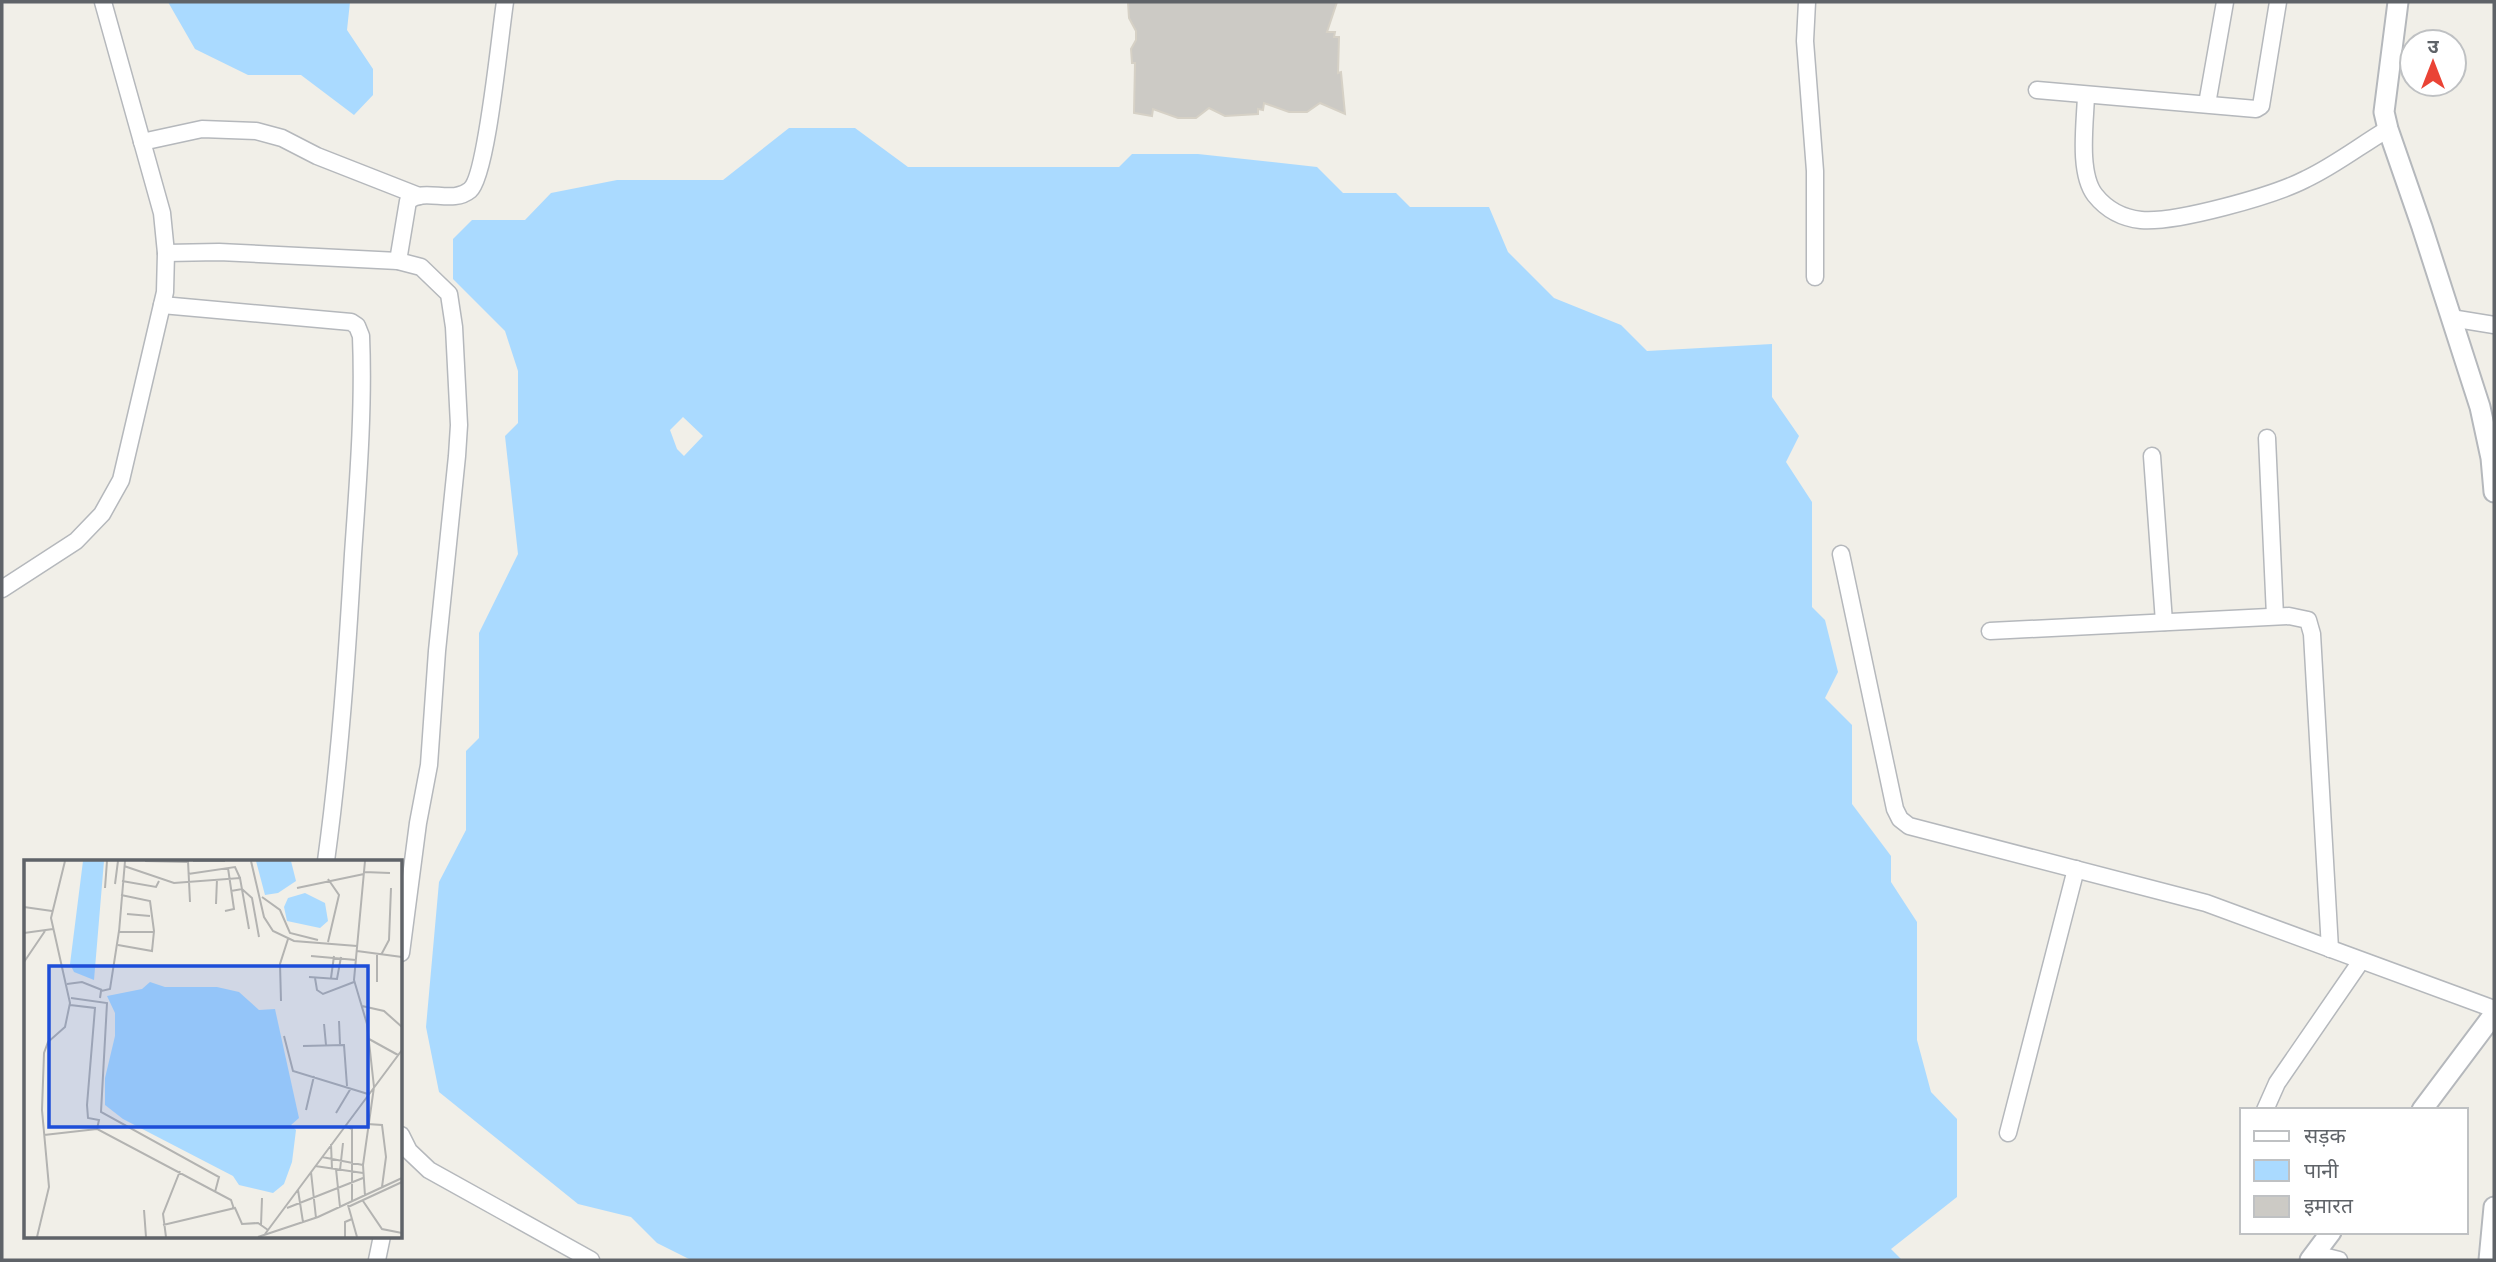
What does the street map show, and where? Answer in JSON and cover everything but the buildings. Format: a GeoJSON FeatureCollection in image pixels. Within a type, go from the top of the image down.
{"type":"FeatureCollection","features":[{"type":"Feature","properties":{"kind":"street"},"geometry":{"type":"LineString","coordinates":[[2,589],[76,541],[102,513],[121,480],[165,292],[166,253],[162,214],[103,2]]}},
{"type":"Feature","properties":{"kind":"street"},"geometry":{"type":"LineString","coordinates":[[398,261],[406,205],[412,197],[459,196],[472,189],[476,183],[484,152],[505,2]]}},
{"type":"Feature","properties":{"kind":"street"},"geometry":{"type":"LineString","coordinates":[[1807,2],[1805,41],[1815,170],[1815,277]]}},
{"type":"Feature","properties":{"kind":"street"},"geometry":{"type":"LineString","coordinates":[[2207,104],[2225,2]]}},
{"type":"Feature","properties":{"kind":"street"},"geometry":{"type":"LineString","coordinates":[[2037,90],[2256,109],[2261,106],[2278,2]]}},
{"type":"Feature","properties":{"kind":"street"},"geometry":{"type":"LineString","coordinates":[[2398,2],[2384,112],[2480,407],[2491,458],[2494,492]]}},
{"type":"Feature","properties":{"kind":"street"},"geometry":{"type":"LineString","coordinates":[[2086,96],[2085,172],[2094,194],[2116,214],[2142,220],[2183,216],[2278,190],[2306,179],[2388,129]]}},
{"type":"Feature","properties":{"kind":"street"},"geometry":{"type":"LineString","coordinates":[[142,142],[202,128],[256,131],[282,138],[317,156],[419,196]]}},
{"type":"Feature","properties":{"kind":"street"},"geometry":{"type":"LineString","coordinates":[[166,253],[219,251],[398,261],[421,267],[449,294],[454,327],[459,425],[429,765],[418,823],[402,945]]}},
{"type":"Feature","properties":{"kind":"street"},"geometry":{"type":"LineString","coordinates":[[162,305],[351,322],[357,326],[361,336],[356,517],[347,654],[336,787],[326,860]]}},
{"type":"Feature","properties":{"kind":"street"},"geometry":{"type":"LineString","coordinates":[[2451,318],[2494,325]]}},
{"type":"Feature","properties":{"kind":"street"},"geometry":{"type":"LineString","coordinates":[[2267,438],[2275,617]]}},
{"type":"Feature","properties":{"kind":"street"},"geometry":{"type":"LineString","coordinates":[[2152,456],[2164,622]]}},
{"type":"Feature","properties":{"kind":"street"},"geometry":{"type":"LineString","coordinates":[[1841,554],[1895,809],[1900,819],[1909,826],[2206,904],[2494,1012],[2423,1108]]}},
{"type":"Feature","properties":{"kind":"street"},"geometry":{"type":"LineString","coordinates":[[1990,631],[2289,615],[2308,620],[2312,634],[2330,949]]}},
{"type":"Feature","properties":{"kind":"street"},"geometry":{"type":"LineString","coordinates":[[2008,1133],[2076,869]]}},
{"type":"Feature","properties":{"kind":"street"},"geometry":{"type":"LineString","coordinates":[[2266,1108],[2277,1083],[2361,961]]}},
{"type":"Feature","properties":{"kind":"street"},"geometry":{"type":"LineString","coordinates":[[402,1137],[409,1151],[429,1170],[591,1260]]}},
{"type":"Feature","properties":{"kind":"street"},"geometry":{"type":"LineString","coordinates":[[2491,1248],[2494,1208]]}},
{"type":"Feature","properties":{"kind":"street"},"geometry":{"type":"LineString","coordinates":[[2312,1257],[2329,1234]]}},
{"type":"Feature","properties":{"kind":"street"},"geometry":{"type":"LineString","coordinates":[[377,1260],[382,1238]]}},
{"type":"Feature","properties":{"kind":"street"},"geometry":{"type":"LineString","coordinates":[[2312,1257],[2339,1260]]}},
{"type":"Feature","properties":{"kind":"water"},"geometry":{"type":"Polygon","coordinates":[[[168,2],[350,2],[347,30],[373,69],[373,95],[354,115],[301,75],[248,75],[195,49],[168,2]]]}},
{"type":"Feature","properties":{"kind":"water"},"geometry":{"type":"Polygon","coordinates":[[[789,128],[855,128],[908,167],[1119,167],[1132,154],[1198,154],[1317,167],[1343,193],[1396,193],[1410,207],[1489,207],[1508,252],[1554,298],[1621,325],[1647,351],[1772,344],[1772,397],[1799,436],[1786,462],[1812,502],[1812,607],[1825,620],[1838,672],[1825,698],[1852,725],[1852,804],[1891,856],[1891,882],[1917,922],[1917,1040],[1931,1092],[1957,1119],[1957,1197],[1891,1249],[1902,1260],[691,1260],[657,1243],[631,1217],[578,1204],[439,1092],[426,1027],[439,882],[466,830],[466,751],[479,738],[479,633],[518,554],[505,436],[518,423],[518,371],[505,331],[453,279],[453,239],[472,220],[525,220],[551,193],[617,180],[723,180],[789,128]],[[683,417],[670,430],[677,449],[684,456],[703,436],[683,417]]]}}]}
